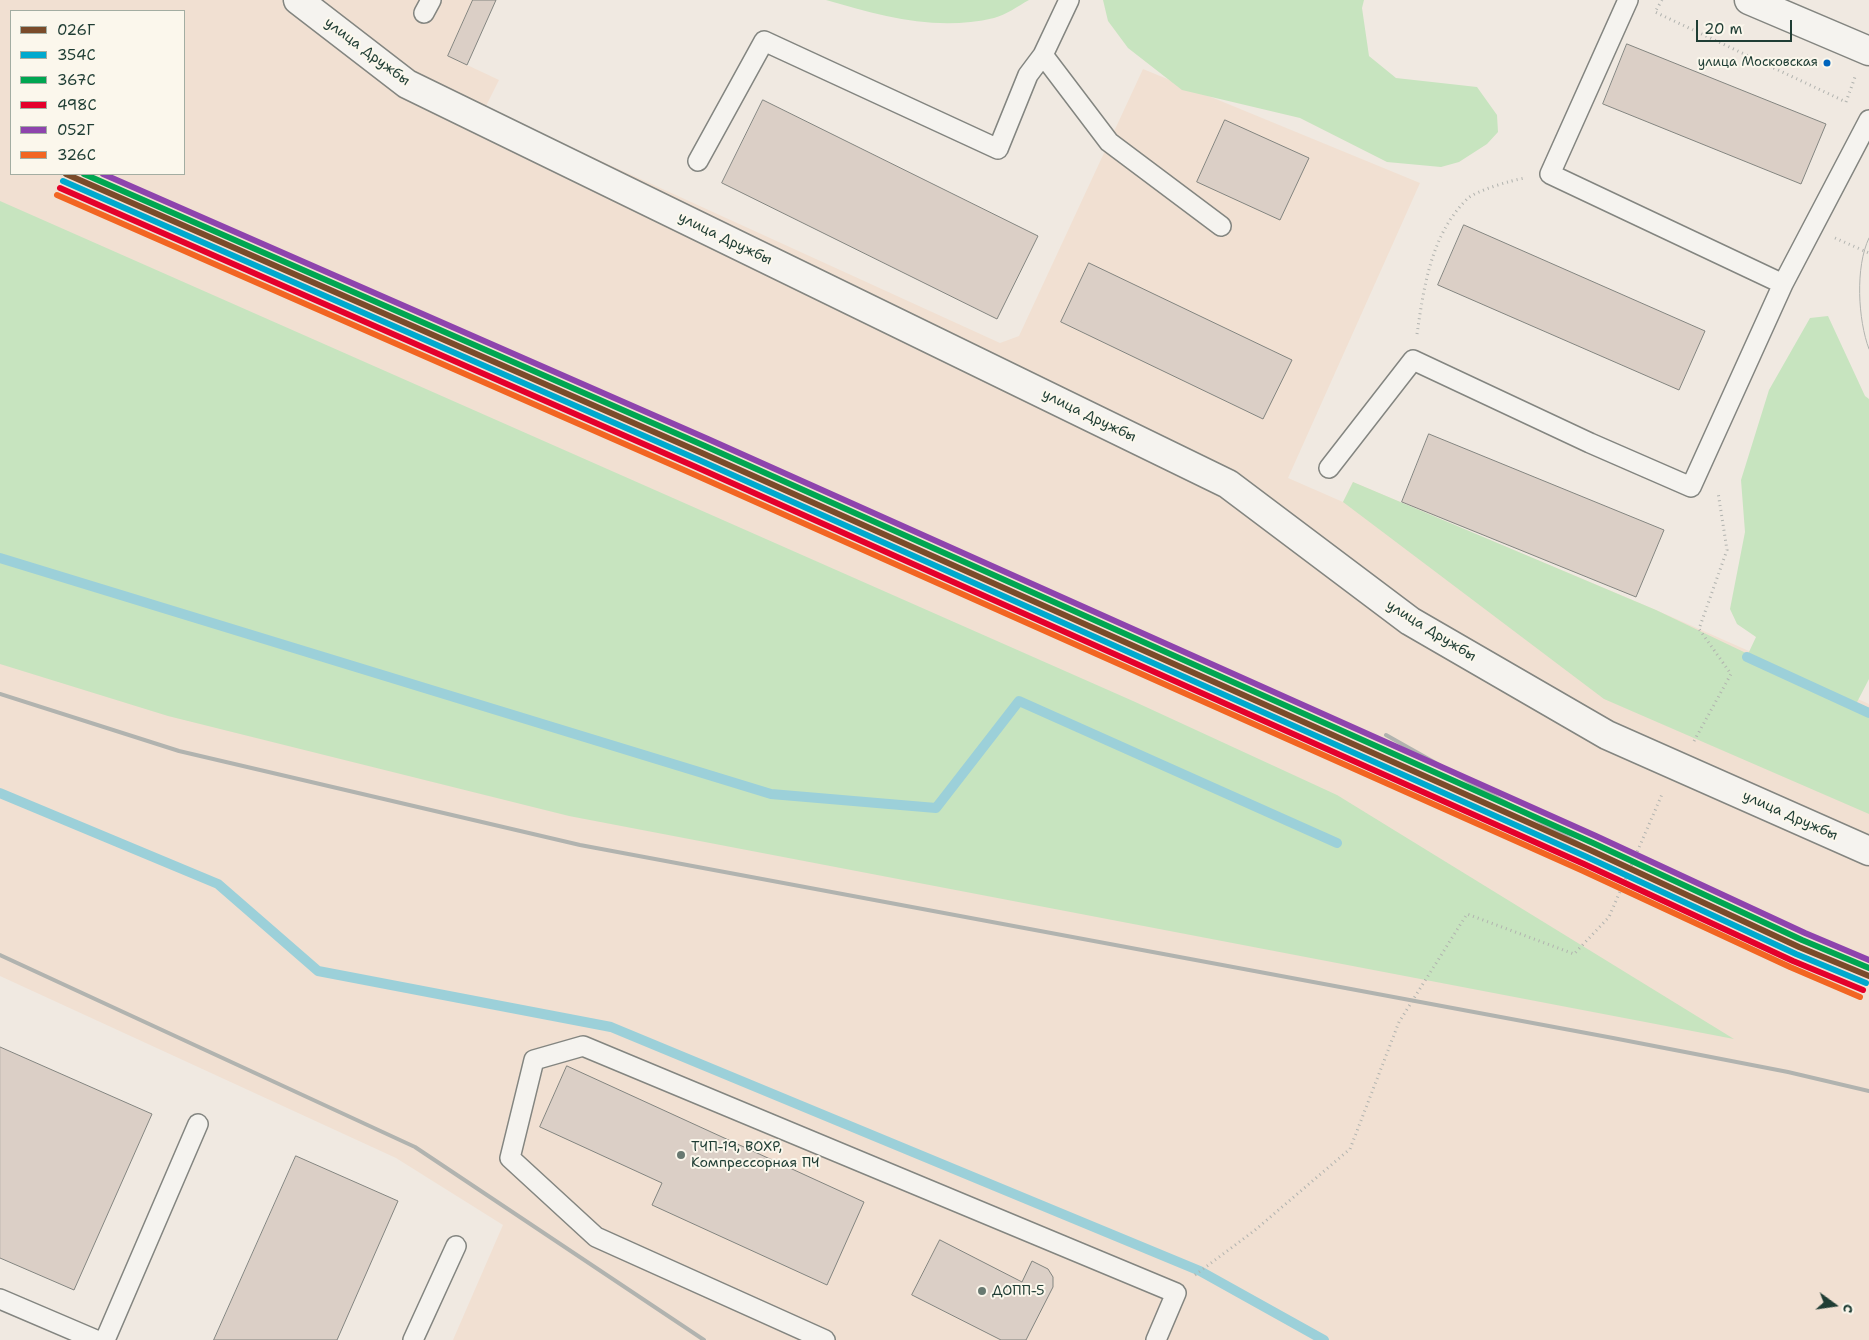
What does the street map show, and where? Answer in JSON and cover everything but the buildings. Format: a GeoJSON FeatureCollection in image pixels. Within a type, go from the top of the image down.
{"type":"FeatureCollection","features":[{"type":"Feature","properties":{"kind":"street","name":"улица Дружбы"},"geometry":{"type":"LineString","coordinates":[[298,0],[407,84],[1228,484],[1410,621],[1607,735],[1869,851]]}},
{"type":"Feature","properties":{"kind":"street"},"geometry":{"type":"LineString","coordinates":[[1749,0],[1869,51]]}},
{"type":"Feature","properties":{"kind":"lane"},"geometry":{"type":"LineString","coordinates":[[698,161],[764,41],[998,149],[1028,75],[1043,55],[1069,0]]}},
{"type":"Feature","properties":{"kind":"lane"},"geometry":{"type":"LineString","coordinates":[[1628,0],[1550,174],[1783,284]]}},
{"type":"Feature","properties":{"kind":"lane"},"geometry":{"type":"LineString","coordinates":[[1043,55],[1109,142],[1221,226]]}},
{"type":"Feature","properties":{"kind":"lane"},"geometry":{"type":"LineString","coordinates":[[1329,468],[1413,360],[1590,443],[1691,487],[1783,284],[1869,120]]}},
{"type":"Feature","properties":{"kind":"lane"},"geometry":{"type":"LineString","coordinates":[[825,1340],[596,1236],[510,1158],[534,1060],[583,1046],[1176,1293],[1156,1340]]}},
{"type":"Feature","properties":{"kind":"lane"},"geometry":{"type":"LineString","coordinates":[[105,1340],[198,1124]]}},
{"type":"Feature","properties":{"kind":"lane"},"geometry":{"type":"LineString","coordinates":[[414,1340],[456,1246]]}},
{"type":"Feature","properties":{"kind":"lane"},"geometry":{"type":"LineString","coordinates":[[0,1299],[96,1340]]}},
{"type":"Feature","properties":{"kind":"path"},"geometry":{"type":"LineString","coordinates":[[1662,0],[1656,12],[1846,102]]}},
{"type":"Feature","properties":{"kind":"path"},"geometry":{"type":"LineString","coordinates":[[1413,360],[1424,287],[1440,237],[1468,198],[1514,180],[1550,174]]}},
{"type":"Feature","properties":{"kind":"path"},"geometry":{"type":"LineString","coordinates":[[1812,227],[1869,252]]}},
{"type":"Feature","properties":{"kind":"path"},"geometry":{"type":"LineString","coordinates":[[1176,1293],[1200,1271],[1254,1232],[1350,1149],[1399,1022],[1467,914],[1574,954],[1609,917],[1675,765],[1698,736],[1731,674],[1699,629],[1727,550],[1716,483]]}},
{"type":"Feature","properties":{"kind":"shaded area"},"geometry":{"type":"Polygon","coordinates":[[[0,0],[474,0],[448,56],[499,80],[485,108],[1000,343],[1019,336],[1143,69],[1420,183],[1288,478],[1343,502],[1353,482],[1656,610],[1869,704],[1869,1340],[453,1340],[503,1225],[396,1158],[0,976],[0,0]]]}},
{"type":"Feature","properties":{"kind":"green space"},"geometry":{"type":"Polygon","coordinates":[[[826,0],[1029,0],[994,18],[972,22],[930,23],[867,12],[826,0]]]}},
{"type":"Feature","properties":{"kind":"green space"},"geometry":{"type":"Polygon","coordinates":[[[1103,0],[1364,0],[1362,8],[1369,56],[1396,78],[1477,87],[1497,115],[1498,132],[1487,144],[1459,162],[1441,167],[1387,162],[1300,118],[1182,90],[1128,48],[1108,21],[1103,0]]]}},
{"type":"Feature","properties":{"kind":"green space"},"geometry":{"type":"Polygon","coordinates":[[[0,201],[1133,701],[1337,795],[1734,1039],[569,816],[168,716],[0,664],[0,201]]]}},
{"type":"Feature","properties":{"kind":"green space"},"geometry":{"type":"Polygon","coordinates":[[[1828,316],[1865,396],[1869,399],[1869,679],[1855,706],[1869,713],[1869,814],[1604,699],[1343,502],[1353,482],[1656,610],[1748,654],[1756,637],[1737,624],[1730,609],[1745,532],[1741,480],[1769,390],[1810,318],[1828,316]]]}},
{"type":"Feature","properties":{"kind":"waterway"},"geometry":{"type":"LineString","coordinates":[[0,558],[771,794],[936,808],[1019,701],[1337,843]]}},
{"type":"Feature","properties":{"kind":"waterway"},"geometry":{"type":"LineString","coordinates":[[1747,657],[1869,713]]}},
{"type":"Feature","properties":{"kind":"waterway"},"geometry":{"type":"LineString","coordinates":[[0,793],[218,884],[318,971],[611,1027],[1200,1271],[1324,1340]]}},
{"type":"Feature","properties":{"kind":"tram line"},"geometry":{"type":"LineString","coordinates":[[1869,238],[1860,278],[1860,309],[1869,349]]}},
{"type":"Feature","properties":{"kind":"railway"},"geometry":{"type":"LineString","coordinates":[[0,694],[179,751],[580,845],[1613,1038],[1788,1072],[1869,1091]]}},
{"type":"Feature","properties":{"kind":"railway"},"geometry":{"type":"LineString","coordinates":[[1386,735],[1590,850]]}},
{"type":"Feature","properties":{"kind":"railway"},"geometry":{"type":"LineString","coordinates":[[0,955],[415,1147],[704,1340]]}},
{"type":"Feature","properties":{"kind":"transit line","name":"026Г"},"geometry":{"type":"LineString","coordinates":[[68,175],[702,453],[1590,850],[1799,947],[1869,976]]}},
{"type":"Feature","properties":{"kind":"transit line","name":"367С"},"geometry":{"type":"LineString","coordinates":[[86,175],[705,446],[1593,843],[1802,940],[1869,968]]}},
{"type":"Feature","properties":{"kind":"transit line","name":"052Г"},"geometry":{"type":"LineString","coordinates":[[105,175],[708,439],[1596,836],[1805,933],[1869,960]]}},
{"type":"Feature","properties":{"kind":"transit line","name":"354С"},"geometry":{"type":"LineString","coordinates":[[63,181],[699,460],[1587,857],[1796,954],[1866,983]]}},
{"type":"Feature","properties":{"kind":"transit line","name":"498С"},"geometry":{"type":"LineString","coordinates":[[60,188],[696,467],[1584,864],[1793,961],[1863,990]]}},
{"type":"Feature","properties":{"kind":"transit line","name":"326С"},"geometry":{"type":"LineString","coordinates":[[57,195],[693,474],[1581,870],[1790,967],[1860,997]]}},
{"type":"Feature","properties":{"kind":"place","name":"улица Московская"},"geometry":{"type":"Point","coordinates":[1827,63]}},
{"type":"Feature","properties":{"kind":"place","name":"ТЧП-19, ВОХР, Компрессорная ПЧ"},"geometry":{"type":"Point","coordinates":[681,1155]}},
{"type":"Feature","properties":{"kind":"place","name":"ДОПП-5"},"geometry":{"type":"Point","coordinates":[982,1291]}}]}
